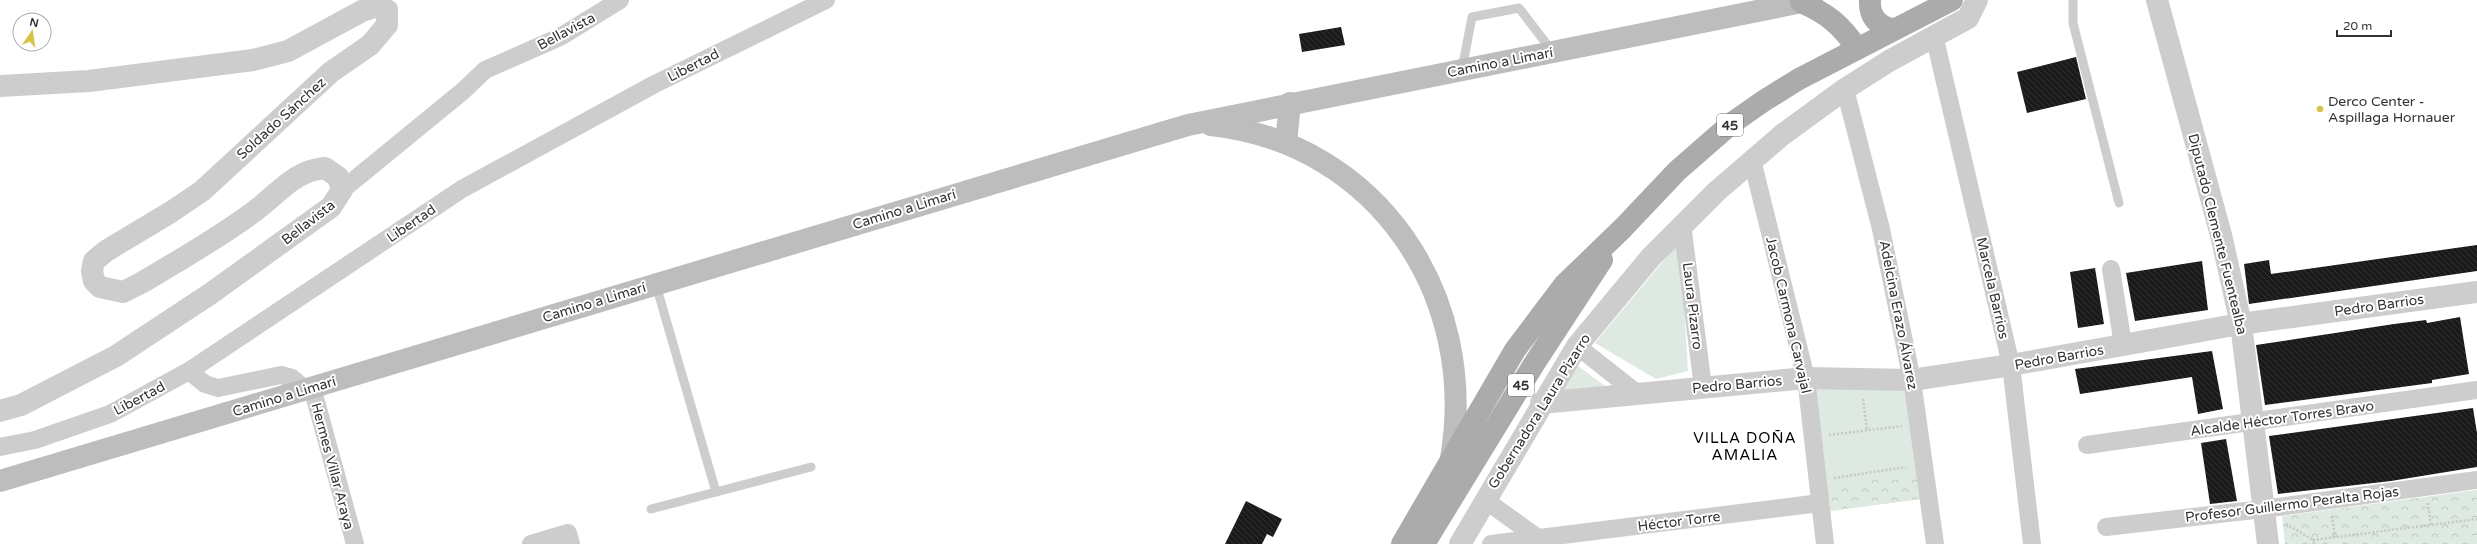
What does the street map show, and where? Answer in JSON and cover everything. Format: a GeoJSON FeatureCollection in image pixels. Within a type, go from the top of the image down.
{"type":"FeatureCollection","features":[{"type":"Feature","properties":{"kind":"main road"},"geometry":{"type":"LineString","coordinates":[[1870,0],[1870,12],[1876,22],[1892,29]]}},
{"type":"Feature","properties":{"kind":"main road","name":"Gobernadora Laura Pizarro"},"geometry":{"type":"LineString","coordinates":[[1402,544],[1451,458],[1516,350],[1564,285],[1623,228],[1677,170],[1732,124],[1799,79],[1892,29],[1952,0]]}},
{"type":"Feature","properties":{"kind":"main road"},"geometry":{"type":"LineString","coordinates":[[1806,1],[1834,20],[1857,49]]}},
{"type":"Feature","properties":{"kind":"main road","name":"Camino a Limarí"},"geometry":{"type":"LineString","coordinates":[[0,481],[1188,125],[1290,103],[1806,1]]}},
{"type":"Feature","properties":{"kind":"main road"},"geometry":{"type":"LineString","coordinates":[[1286,143],[1290,103]]}},
{"type":"Feature","properties":{"kind":"main road","name":"Camino a Limarí"},"geometry":{"type":"LineString","coordinates":[[1188,125],[1235,128],[1286,143],[1318,159],[1359,188],[1398,229],[1428,277],[1439,302],[1454,356],[1457,412],[1451,458]]}},
{"type":"Feature","properties":{"kind":"main road","name":"Gobernadora Laura Pizarro"},"geometry":{"type":"LineString","coordinates":[[1424,544],[1534,364],[1623,228]]}},
{"type":"Feature","properties":{"kind":"main road"},"geometry":{"type":"LineString","coordinates":[[1421,544],[1451,458]]}},
{"type":"Feature","properties":{"kind":"street","name":"Bellavista"},"geometry":{"type":"LineString","coordinates":[[0,411],[21,404],[116,356],[210,294],[331,207],[342,190],[463,91],[485,70],[560,37],[620,0]]}},
{"type":"Feature","properties":{"kind":"street","name":"Libertad"},"geometry":{"type":"LineString","coordinates":[[0,447],[35,440],[110,414],[189,371],[462,189],[653,85],[826,0]]}},
{"type":"Feature","properties":{"kind":"street","name":"Gobernadora Laura Pizarro"},"geometry":{"type":"LineString","coordinates":[[1460,544],[1541,403],[1577,346],[1625,286],[1682,224],[1752,160],[1845,90],[1934,35],[1968,18],[1977,0]]}},
{"type":"Feature","properties":{"kind":"street","name":"Diputado Clemente Fuentealba"},"geometry":{"type":"LineString","coordinates":[[2157,0],[2221,235],[2241,324],[2268,544]]}},
{"type":"Feature","properties":{"kind":"street","name":"Soldado Sánchez"},"geometry":{"type":"LineString","coordinates":[[0,86],[89,81],[253,60],[288,51],[362,11],[377,6],[387,10],[387,25],[370,45],[332,72],[202,191],[171,212],[106,251],[94,261],[92,272],[94,281],[104,289],[123,292],[141,283],[253,213],[295,177],[310,170],[325,168],[331,171],[338,177],[342,190]]}},
{"type":"Feature","properties":{"kind":"street","name":"Marcela Barrios"},"geometry":{"type":"LineString","coordinates":[[1934,35],[2012,365],[2032,544]]}},
{"type":"Feature","properties":{"kind":"street","name":"Adelcina Erazo Álvarez"},"geometry":{"type":"LineString","coordinates":[[1845,90],[1881,229],[1912,380],[1935,544]]}},
{"type":"Feature","properties":{"kind":"street","name":"Jacob Carmona Carvajal"},"geometry":{"type":"LineString","coordinates":[[1752,160],[1806,378],[1825,544]]}},
{"type":"Feature","properties":{"kind":"street","name":"Laura Pizarro"},"geometry":{"type":"LineString","coordinates":[[1682,224],[1703,387]]}},
{"type":"Feature","properties":{"kind":"street"},"geometry":{"type":"LineString","coordinates":[[2111,269],[2123,345]]}},
{"type":"Feature","properties":{"kind":"street","name":"Pedro Barrios"},"geometry":{"type":"LineString","coordinates":[[1541,403],[1806,378],[1912,380],[2012,365],[2241,324],[2477,292]]}},
{"type":"Feature","properties":{"kind":"street"},"geometry":{"type":"LineString","coordinates":[[1577,346],[1638,394]]}},
{"type":"Feature","properties":{"kind":"street"},"geometry":{"type":"LineString","coordinates":[[189,371],[205,384],[218,388],[281,375],[292,378],[309,388]]}},
{"type":"Feature","properties":{"kind":"street","name":"Hermes Villar Araya"},"geometry":{"type":"LineString","coordinates":[[309,388],[355,544]]}},
{"type":"Feature","properties":{"kind":"street","name":"Alcalde Héctor Torres Bravo"},"geometry":{"type":"LineString","coordinates":[[2087,445],[2477,390]]}},
{"type":"Feature","properties":{"kind":"street","name":"Profesor Guillermo Peralta Rojas"},"geometry":{"type":"LineString","coordinates":[[2106,527],[2263,509],[2477,480]]}},
{"type":"Feature","properties":{"kind":"street"},"geometry":{"type":"LineString","coordinates":[[1485,500],[1538,538]]}},
{"type":"Feature","properties":{"kind":"street","name":"Héctor Torre"},"geometry":{"type":"LineString","coordinates":[[1491,544],[1820,503]]}},
{"type":"Feature","properties":{"kind":"street"},"geometry":{"type":"LineString","coordinates":[[531,544],[570,539]]}},
{"type":"Feature","properties":{"kind":"lane"},"geometry":{"type":"LineString","coordinates":[[2073,0],[2074,23],[2120,203]]}},
{"type":"Feature","properties":{"kind":"lane"},"geometry":{"type":"LineString","coordinates":[[1462,69],[1472,17],[1520,8],[1552,51]]}},
{"type":"Feature","properties":{"kind":"lane"},"geometry":{"type":"LineString","coordinates":[[656,284],[716,492]]}},
{"type":"Feature","properties":{"kind":"lane"},"geometry":{"type":"LineString","coordinates":[[651,509],[811,467]]}},
{"type":"Feature","properties":{"kind":"path"},"geometry":{"type":"LineString","coordinates":[[1861,379],[1867,430]]}},
{"type":"Feature","properties":{"kind":"path"},"geometry":{"type":"LineString","coordinates":[[1813,437],[1910,425]]}},
{"type":"Feature","properties":{"kind":"path"},"geometry":{"type":"LineString","coordinates":[[1818,481],[1908,467]]}},
{"type":"Feature","properties":{"kind":"path"},"geometry":{"type":"LineString","coordinates":[[2314,544],[2313,540],[2477,519]]}},
{"type":"Feature","properties":{"kind":"green space"},"geometry":{"type":"Polygon","coordinates":[[[1680,241],[1688,371],[1656,379],[1595,343],[1680,241]]]}},
{"type":"Feature","properties":{"kind":"green space"},"geometry":{"type":"Polygon","coordinates":[[[1578,366],[1609,389],[1557,396],[1578,366]]]}},
{"type":"Feature","properties":{"kind":"green space"},"geometry":{"type":"Polygon","coordinates":[[[1815,386],[1904,388],[1920,499],[1830,511],[1815,386]]]}},
{"type":"Feature","properties":{"kind":"green space"},"geometry":{"type":"Polygon","coordinates":[[[1916,474],[1920,499],[1830,511],[1827,487],[1916,474]]]}},
{"type":"Feature","properties":{"kind":"green space"},"geometry":{"type":"Polygon","coordinates":[[[2477,490],[2477,544],[2285,544],[2282,516],[2477,490]]]}},
{"type":"Feature","properties":{"kind":"building"},"geometry":{"type":"Polygon","coordinates":[[[1341,27],[1345,45],[1302,52],[1299,34],[1341,27]]]}},
{"type":"Feature","properties":{"kind":"building"},"geometry":{"type":"Polygon","coordinates":[[[2076,57],[2086,99],[2027,113],[2017,72],[2076,57]]]}},
{"type":"Feature","properties":{"kind":"building"},"geometry":{"type":"Polygon","coordinates":[[[2477,245],[2477,271],[2249,304],[2244,264],[2269,260],[2271,274],[2477,245]]]}},
{"type":"Feature","properties":{"kind":"building"},"geometry":{"type":"Polygon","coordinates":[[[2202,261],[2208,310],[2135,321],[2126,273],[2202,261]]]}},
{"type":"Feature","properties":{"kind":"building"},"geometry":{"type":"Polygon","coordinates":[[[2095,268],[2104,324],[2078,328],[2070,272],[2095,268]]]}},
{"type":"Feature","properties":{"kind":"building"},"geometry":{"type":"Polygon","coordinates":[[[2460,317],[2469,374],[2432,380],[2432,383],[2265,405],[2256,345],[2394,324],[2426,320],[2427,323],[2460,317]]]}},
{"type":"Feature","properties":{"kind":"building"},"geometry":{"type":"Polygon","coordinates":[[[2212,351],[2223,409],[2198,414],[2192,377],[2080,394],[2075,369],[2212,351]]]}},
{"type":"Feature","properties":{"kind":"building"},"geometry":{"type":"Polygon","coordinates":[[[2473,408],[2477,433],[2477,467],[2391,481],[2278,494],[2269,436],[2473,408]]]}},
{"type":"Feature","properties":{"kind":"building"},"geometry":{"type":"Polygon","coordinates":[[[2226,439],[2237,501],[2210,504],[2201,443],[2226,439]]]}},
{"type":"Feature","properties":{"kind":"building"},"geometry":{"type":"Polygon","coordinates":[[[1246,501],[1282,519],[1273,537],[1267,534],[1262,544],[1225,544],[1246,501]]]}},
{"type":"Feature","properties":{"kind":"place","name":"Derco Center - Aspillaga Hornauer"},"geometry":{"type":"Point","coordinates":[2320,109]}},
{"type":"Feature","properties":{"kind":"district","name":"VILLA DOÑA AMALIA"},"geometry":{"type":"Point","coordinates":[1745,446]}}]}
